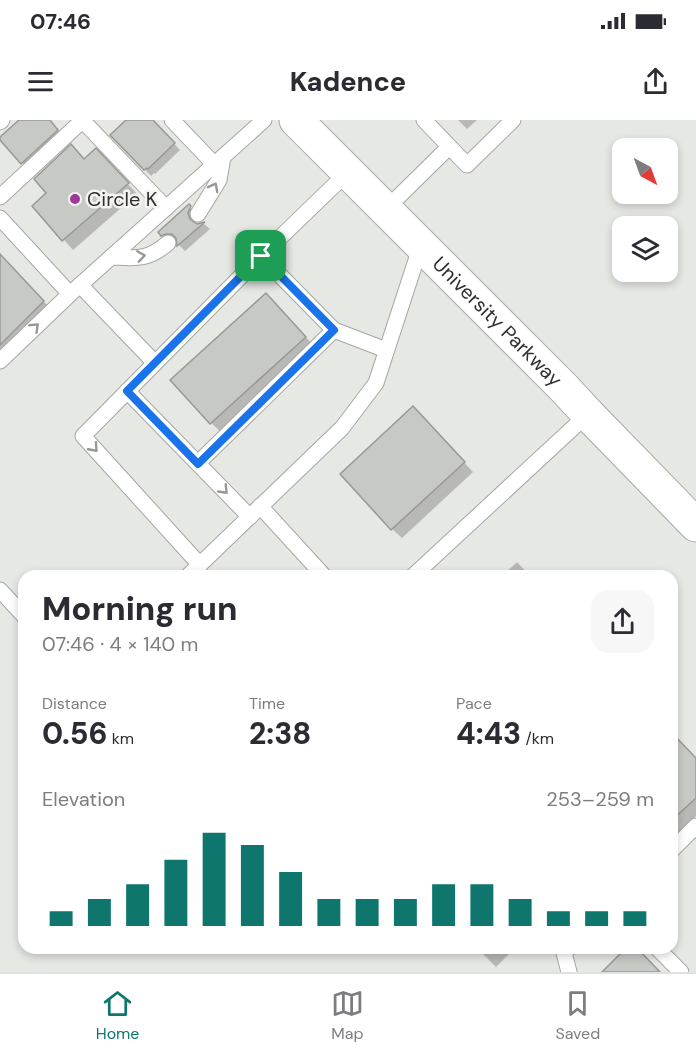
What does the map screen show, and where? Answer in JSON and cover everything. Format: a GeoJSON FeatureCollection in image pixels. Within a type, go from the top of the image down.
{"type":"FeatureCollection","features":[{"type":"Feature","properties":{"kind":"street","name":"University Parkway"},"geometry":{"type":"LineString","coordinates":[[296,120],[564,388],[696,525]]}},
{"type":"Feature","properties":{"kind":"lane"},"geometry":{"type":"LineString","coordinates":[[0,197],[83,120],[166,207]]}},
{"type":"Feature","properties":{"kind":"lane"},"geometry":{"type":"LineString","coordinates":[[172,120],[218,161],[219,180],[198,214]]}},
{"type":"Feature","properties":{"kind":"lane"},"geometry":{"type":"LineString","coordinates":[[0,361],[75,289],[264,120]]}},
{"type":"Feature","properties":{"kind":"lane"},"geometry":{"type":"LineString","coordinates":[[424,120],[467,165],[513,120]]}},
{"type":"Feature","properties":{"kind":"lane"},"geometry":{"type":"LineString","coordinates":[[386,210],[449,147]]}},
{"type":"Feature","properties":{"kind":"lane"},"geometry":{"type":"LineString","coordinates":[[200,565],[83,436],[261,256],[348,172]]}},
{"type":"Feature","properties":{"kind":"lane"},"geometry":{"type":"LineString","coordinates":[[0,218],[155,363]]}},
{"type":"Feature","properties":{"kind":"lane"},"geometry":{"type":"LineString","coordinates":[[111,257],[145,258],[158,252],[168,243]]}},
{"type":"Feature","properties":{"kind":"lane"},"geometry":{"type":"LineString","coordinates":[[195,570],[342,428],[376,383],[421,245]]}},
{"type":"Feature","properties":{"kind":"lane"},"geometry":{"type":"LineString","coordinates":[[261,256],[334,330],[386,350]]}},
{"type":"Feature","properties":{"kind":"lane"},"geometry":{"type":"LineString","coordinates":[[198,464],[334,330]]}},
{"type":"Feature","properties":{"kind":"lane"},"geometry":{"type":"LineString","coordinates":[[127,391],[198,464],[255,512],[318,570]]}},
{"type":"Feature","properties":{"kind":"lane"},"geometry":{"type":"LineString","coordinates":[[419,570],[588,414]]}},
{"type":"Feature","properties":{"kind":"lane"},"geometry":{"type":"LineString","coordinates":[[0,590],[18,610]]}},
{"type":"Feature","properties":{"kind":"lane"},"geometry":{"type":"LineString","coordinates":[[678,844],[696,826]]}},
{"type":"Feature","properties":{"kind":"lane"},"geometry":{"type":"LineString","coordinates":[[564,954],[569,972]]}},
{"type":"Feature","properties":{"kind":"lane"},"geometry":{"type":"LineString","coordinates":[[663,954],[681,972]]}},
{"type":"Feature","properties":{"kind":"building"},"geometry":{"type":"Polygon","coordinates":[[[19,120],[50,120],[58,130],[21,164],[0,140],[0,137],[19,120]]]}},
{"type":"Feature","properties":{"kind":"building"},"geometry":{"type":"Polygon","coordinates":[[[126,120],[153,120],[175,143],[148,169],[144,170],[110,135],[126,120]]]}},
{"type":"Feature","properties":{"kind":"building","name":"Circle K"},"geometry":{"type":"Polygon","coordinates":[[[71,144],[84,159],[96,148],[129,183],[62,241],[32,206],[46,193],[34,179],[71,144]]]}},
{"type":"Feature","properties":{"kind":"building"},"geometry":{"type":"Polygon","coordinates":[[[189,204],[191,206],[188,213],[190,219],[197,224],[205,222],[177,246],[176,238],[172,234],[161,236],[158,232],[189,204]]]}},
{"type":"Feature","properties":{"kind":"building"},"geometry":{"type":"Polygon","coordinates":[[[0,254],[44,301],[0,345],[0,254]]]}},
{"type":"Feature","properties":{"kind":"building"},"geometry":{"type":"Polygon","coordinates":[[[266,293],[306,337],[210,424],[170,380],[266,293]]]}},
{"type":"Feature","properties":{"kind":"building"},"geometry":{"type":"Polygon","coordinates":[[[413,406],[465,462],[391,530],[340,474],[413,406]]]}},
{"type":"Feature","properties":{"kind":"building"},"geometry":{"type":"Polygon","coordinates":[[[678,739],[696,758],[696,798],[678,814],[678,739]]]}},
{"type":"Feature","properties":{"kind":"building"},"geometry":{"type":"Polygon","coordinates":[[[620,954],[643,954],[660,972],[602,972],[620,954]]]}},
{"type":"Feature","properties":{"kind":"place","name":"Circle K"},"geometry":{"type":"Point","coordinates":[75,199]}},
{"type":"Feature","properties":{"kind":"route"},"geometry":{"type":"LineString","coordinates":[[261,256],[334,330],[198,464],[127,391],[261,256]]}}]}
